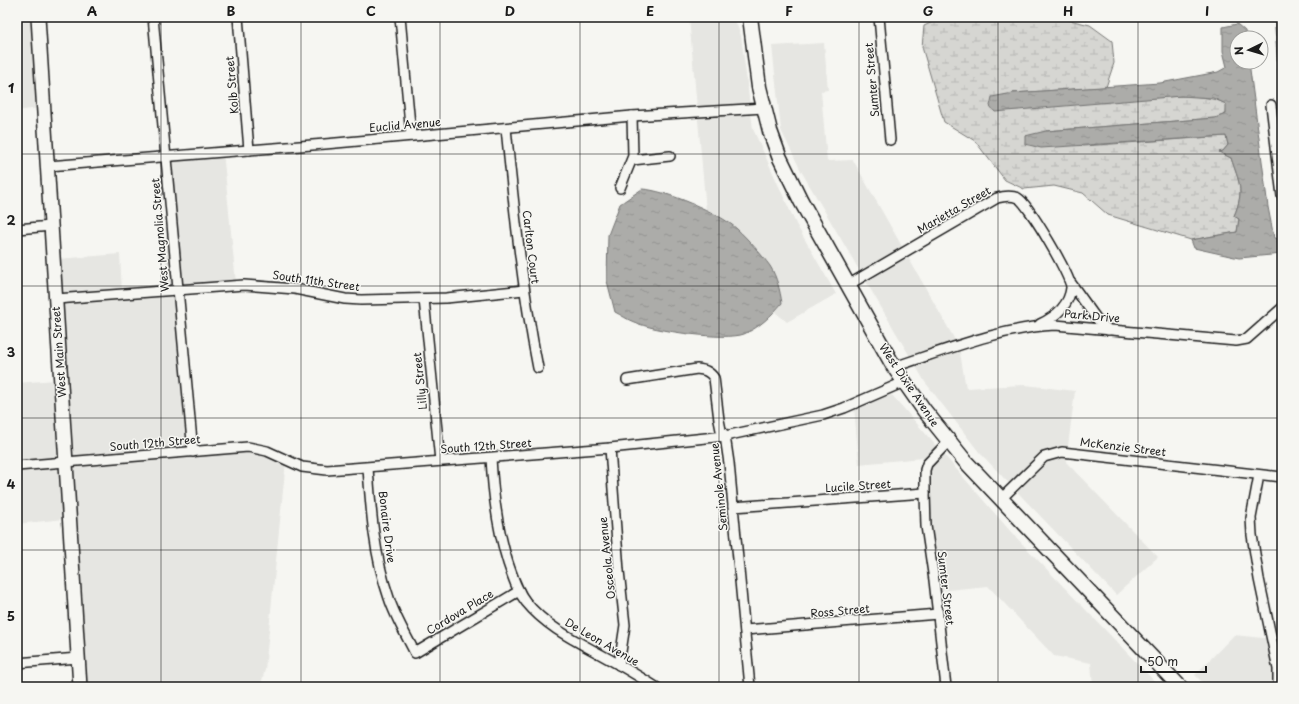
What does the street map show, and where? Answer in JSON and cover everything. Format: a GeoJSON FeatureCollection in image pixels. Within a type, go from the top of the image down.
{"type":"FeatureCollection","features":[{"type":"Feature","properties":{"kind":"main road","name":"West Main Street"},"geometry":{"type":"LineString","coordinates":[[38,17],[80,687]]}},
{"type":"Feature","properties":{"kind":"main road","name":"West Dixie Avenue"},"geometry":{"type":"LineString","coordinates":[[750,17],[757,75],[764,108],[779,156],[788,177],[894,367],[949,441],[1176,686]]}},
{"type":"Feature","properties":{"kind":"street","name":"West Magnolia Street"},"geometry":{"type":"LineString","coordinates":[[153,17],[193,452]]}},
{"type":"Feature","properties":{"kind":"street","name":"Kolb Street"},"geometry":{"type":"LineString","coordinates":[[238,17],[249,150]]}},
{"type":"Feature","properties":{"kind":"street"},"geometry":{"type":"LineString","coordinates":[[400,17],[411,136]]}},
{"type":"Feature","properties":{"kind":"street","name":"Sumter Street"},"geometry":{"type":"LineString","coordinates":[[879,17],[890,140]]}},
{"type":"Feature","properties":{"kind":"street"},"geometry":{"type":"LineString","coordinates":[[1271,105],[1282,196]]}},
{"type":"Feature","properties":{"kind":"street","name":"Euclid Avenue"},"geometry":{"type":"LineString","coordinates":[[48,166],[506,128],[632,116],[764,108]]}},
{"type":"Feature","properties":{"kind":"street"},"geometry":{"type":"LineString","coordinates":[[620,188],[632,160],[634,139],[632,116]]}},
{"type":"Feature","properties":{"kind":"street","name":"Carlton Court"},"geometry":{"type":"LineString","coordinates":[[506,128],[524,290],[538,368]]}},
{"type":"Feature","properties":{"kind":"street"},"geometry":{"type":"LineString","coordinates":[[632,160],[670,156]]}},
{"type":"Feature","properties":{"kind":"street","name":"Marietta Street"},"geometry":{"type":"LineString","coordinates":[[848,285],[997,198],[1004,196],[1018,199],[1023,202],[1041,229],[1071,283],[1096,318],[1108,330]]}},
{"type":"Feature","properties":{"kind":"street"},"geometry":{"type":"LineString","coordinates":[[17,229],[51,226]]}},
{"type":"Feature","properties":{"kind":"street"},"geometry":{"type":"LineString","coordinates":[[1035,326],[1058,313],[1069,295],[1071,283]]}},
{"type":"Feature","properties":{"kind":"street","name":"South 11th Street"},"geometry":{"type":"LineString","coordinates":[[56,299],[250,285],[295,289],[345,299],[424,299],[524,290]]}},
{"type":"Feature","properties":{"kind":"street","name":"Lilly Street"},"geometry":{"type":"LineString","coordinates":[[424,299],[440,461]]}},
{"type":"Feature","properties":{"kind":"street","name":"Park Drive"},"geometry":{"type":"LineString","coordinates":[[894,367],[1006,332],[1035,326],[1055,325],[1236,341],[1247,339],[1282,308]]}},
{"type":"Feature","properties":{"kind":"street","name":"Seminole Avenue"},"geometry":{"type":"LineString","coordinates":[[627,380],[697,369],[705,370],[714,378],[720,430],[725,436],[750,687]]}},
{"type":"Feature","properties":{"kind":"street","name":"South 12th Street"},"geometry":{"type":"LineString","coordinates":[[17,466],[253,447],[314,470],[368,468],[610,448],[725,436],[823,415],[844,408],[904,382]]}},
{"type":"Feature","properties":{"kind":"street"},"geometry":{"type":"LineString","coordinates":[[925,492],[925,470],[927,464],[949,441]]}},
{"type":"Feature","properties":{"kind":"street","name":"Osceola Avenue"},"geometry":{"type":"LineString","coordinates":[[610,448],[619,571],[625,625],[619,665]]}},
{"type":"Feature","properties":{"kind":"street","name":"McKenzie Street"},"geometry":{"type":"LineString","coordinates":[[1001,498],[1044,457],[1062,452],[1282,477]]}},
{"type":"Feature","properties":{"kind":"street","name":"De Leon Avenue"},"geometry":{"type":"LineString","coordinates":[[491,458],[496,520],[504,550],[519,591],[537,614],[554,628],[656,687]]}},
{"type":"Feature","properties":{"kind":"street","name":"Bonaire Drive"},"geometry":{"type":"LineString","coordinates":[[368,468],[373,530],[383,581],[396,617],[415,654]]}},
{"type":"Feature","properties":{"kind":"street"},"geometry":{"type":"LineString","coordinates":[[1259,475],[1251,518],[1252,535],[1259,579],[1278,669],[1278,687]]}},
{"type":"Feature","properties":{"kind":"street","name":"Sumter Street"},"geometry":{"type":"LineString","coordinates":[[925,492],[926,526],[946,687]]}},
{"type":"Feature","properties":{"kind":"street","name":"Lucile Street"},"geometry":{"type":"LineString","coordinates":[[733,508],[925,492]]}},
{"type":"Feature","properties":{"kind":"street","name":"Cordova Place"},"geometry":{"type":"LineString","coordinates":[[415,654],[519,591]]}},
{"type":"Feature","properties":{"kind":"street","name":"Ross Street"},"geometry":{"type":"LineString","coordinates":[[745,630],[938,614]]}},
{"type":"Feature","properties":{"kind":"street"},"geometry":{"type":"LineString","coordinates":[[1275,652],[1282,642]]}},
{"type":"Feature","properties":{"kind":"street"},"geometry":{"type":"LineString","coordinates":[[17,663],[78,658]]}},
{"type":"Feature","properties":{"kind":"shaded area"},"geometry":{"type":"Polygon","coordinates":[[[17,17],[33,17],[39,108],[17,111],[17,17]]]}},
{"type":"Feature","properties":{"kind":"shaded area"},"geometry":{"type":"Polygon","coordinates":[[[689,17],[734,17],[741,36],[753,129],[796,224],[836,294],[787,322],[775,312],[782,303],[736,228],[706,211],[689,17]]]}},
{"type":"Feature","properties":{"kind":"shaded area"},"geometry":{"type":"Polygon","coordinates":[[[824,43],[828,90],[821,91],[827,161],[853,160],[959,347],[966,388],[1025,385],[1075,391],[1066,462],[1158,557],[1116,595],[979,452],[925,382],[801,171],[781,130],[772,46],[824,43]]]}},
{"type":"Feature","properties":{"kind":"shaded area"},"geometry":{"type":"Polygon","coordinates":[[[223,151],[236,283],[178,288],[192,452],[257,447],[286,461],[265,670],[260,687],[85,687],[58,259],[120,254],[122,293],[166,289],[166,156],[223,151]]]}},
{"type":"Feature","properties":{"kind":"shaded area"},"geometry":{"type":"Polygon","coordinates":[[[56,380],[64,519],[17,524],[17,383],[56,380]]]}},
{"type":"Feature","properties":{"kind":"shaded area"},"geometry":{"type":"Polygon","coordinates":[[[892,395],[1011,532],[1160,687],[1093,687],[1091,663],[1054,656],[988,586],[938,591],[923,458],[859,464],[854,406],[892,395]]]}},
{"type":"Feature","properties":{"kind":"shaded area"},"geometry":{"type":"Polygon","coordinates":[[[1234,635],[1282,640],[1282,687],[1207,687],[1195,675],[1234,635]]]}},
{"type":"Feature","properties":{"kind":"green space"},"geometry":{"type":"Polygon","coordinates":[[[943,17],[1057,17],[1090,25],[1112,41],[1114,63],[1106,87],[1013,93],[1115,99],[1191,96],[1203,97],[1227,104],[1226,114],[1215,118],[1046,131],[1083,146],[1226,136],[1228,145],[1223,151],[1219,152],[1231,158],[1240,186],[1239,199],[1234,216],[1239,219],[1237,232],[1191,240],[1108,215],[1083,193],[1054,186],[1024,189],[1005,180],[975,141],[944,122],[922,47],[924,26],[943,17]]]}},
{"type":"Feature","properties":{"kind":"water"},"geometry":{"type":"Polygon","coordinates":[[[1274,17],[1282,17],[1282,97],[1280,95],[1274,17]]]}},
{"type":"Feature","properties":{"kind":"water"},"geometry":{"type":"Polygon","coordinates":[[[1237,24],[1244,30],[1229,30],[1229,70],[1250,70],[1268,207],[1274,238],[1282,240],[1282,254],[1239,258],[1194,248],[1191,240],[1237,232],[1239,219],[1234,216],[1239,199],[1240,186],[1231,158],[1219,152],[1223,151],[1228,145],[1226,136],[1041,148],[1025,144],[1025,136],[1046,131],[1215,118],[1226,114],[1226,104],[1213,98],[1181,96],[995,112],[990,106],[992,97],[1013,93],[1160,83],[1218,72],[1227,67],[1223,51],[1223,27],[1237,24]]]}},
{"type":"Feature","properties":{"kind":"water"},"geometry":{"type":"Polygon","coordinates":[[[642,189],[664,193],[692,203],[718,216],[737,229],[770,266],[776,279],[782,303],[760,325],[744,334],[735,336],[706,336],[657,329],[632,321],[615,312],[607,281],[608,235],[620,204],[642,189]]]}}]}
